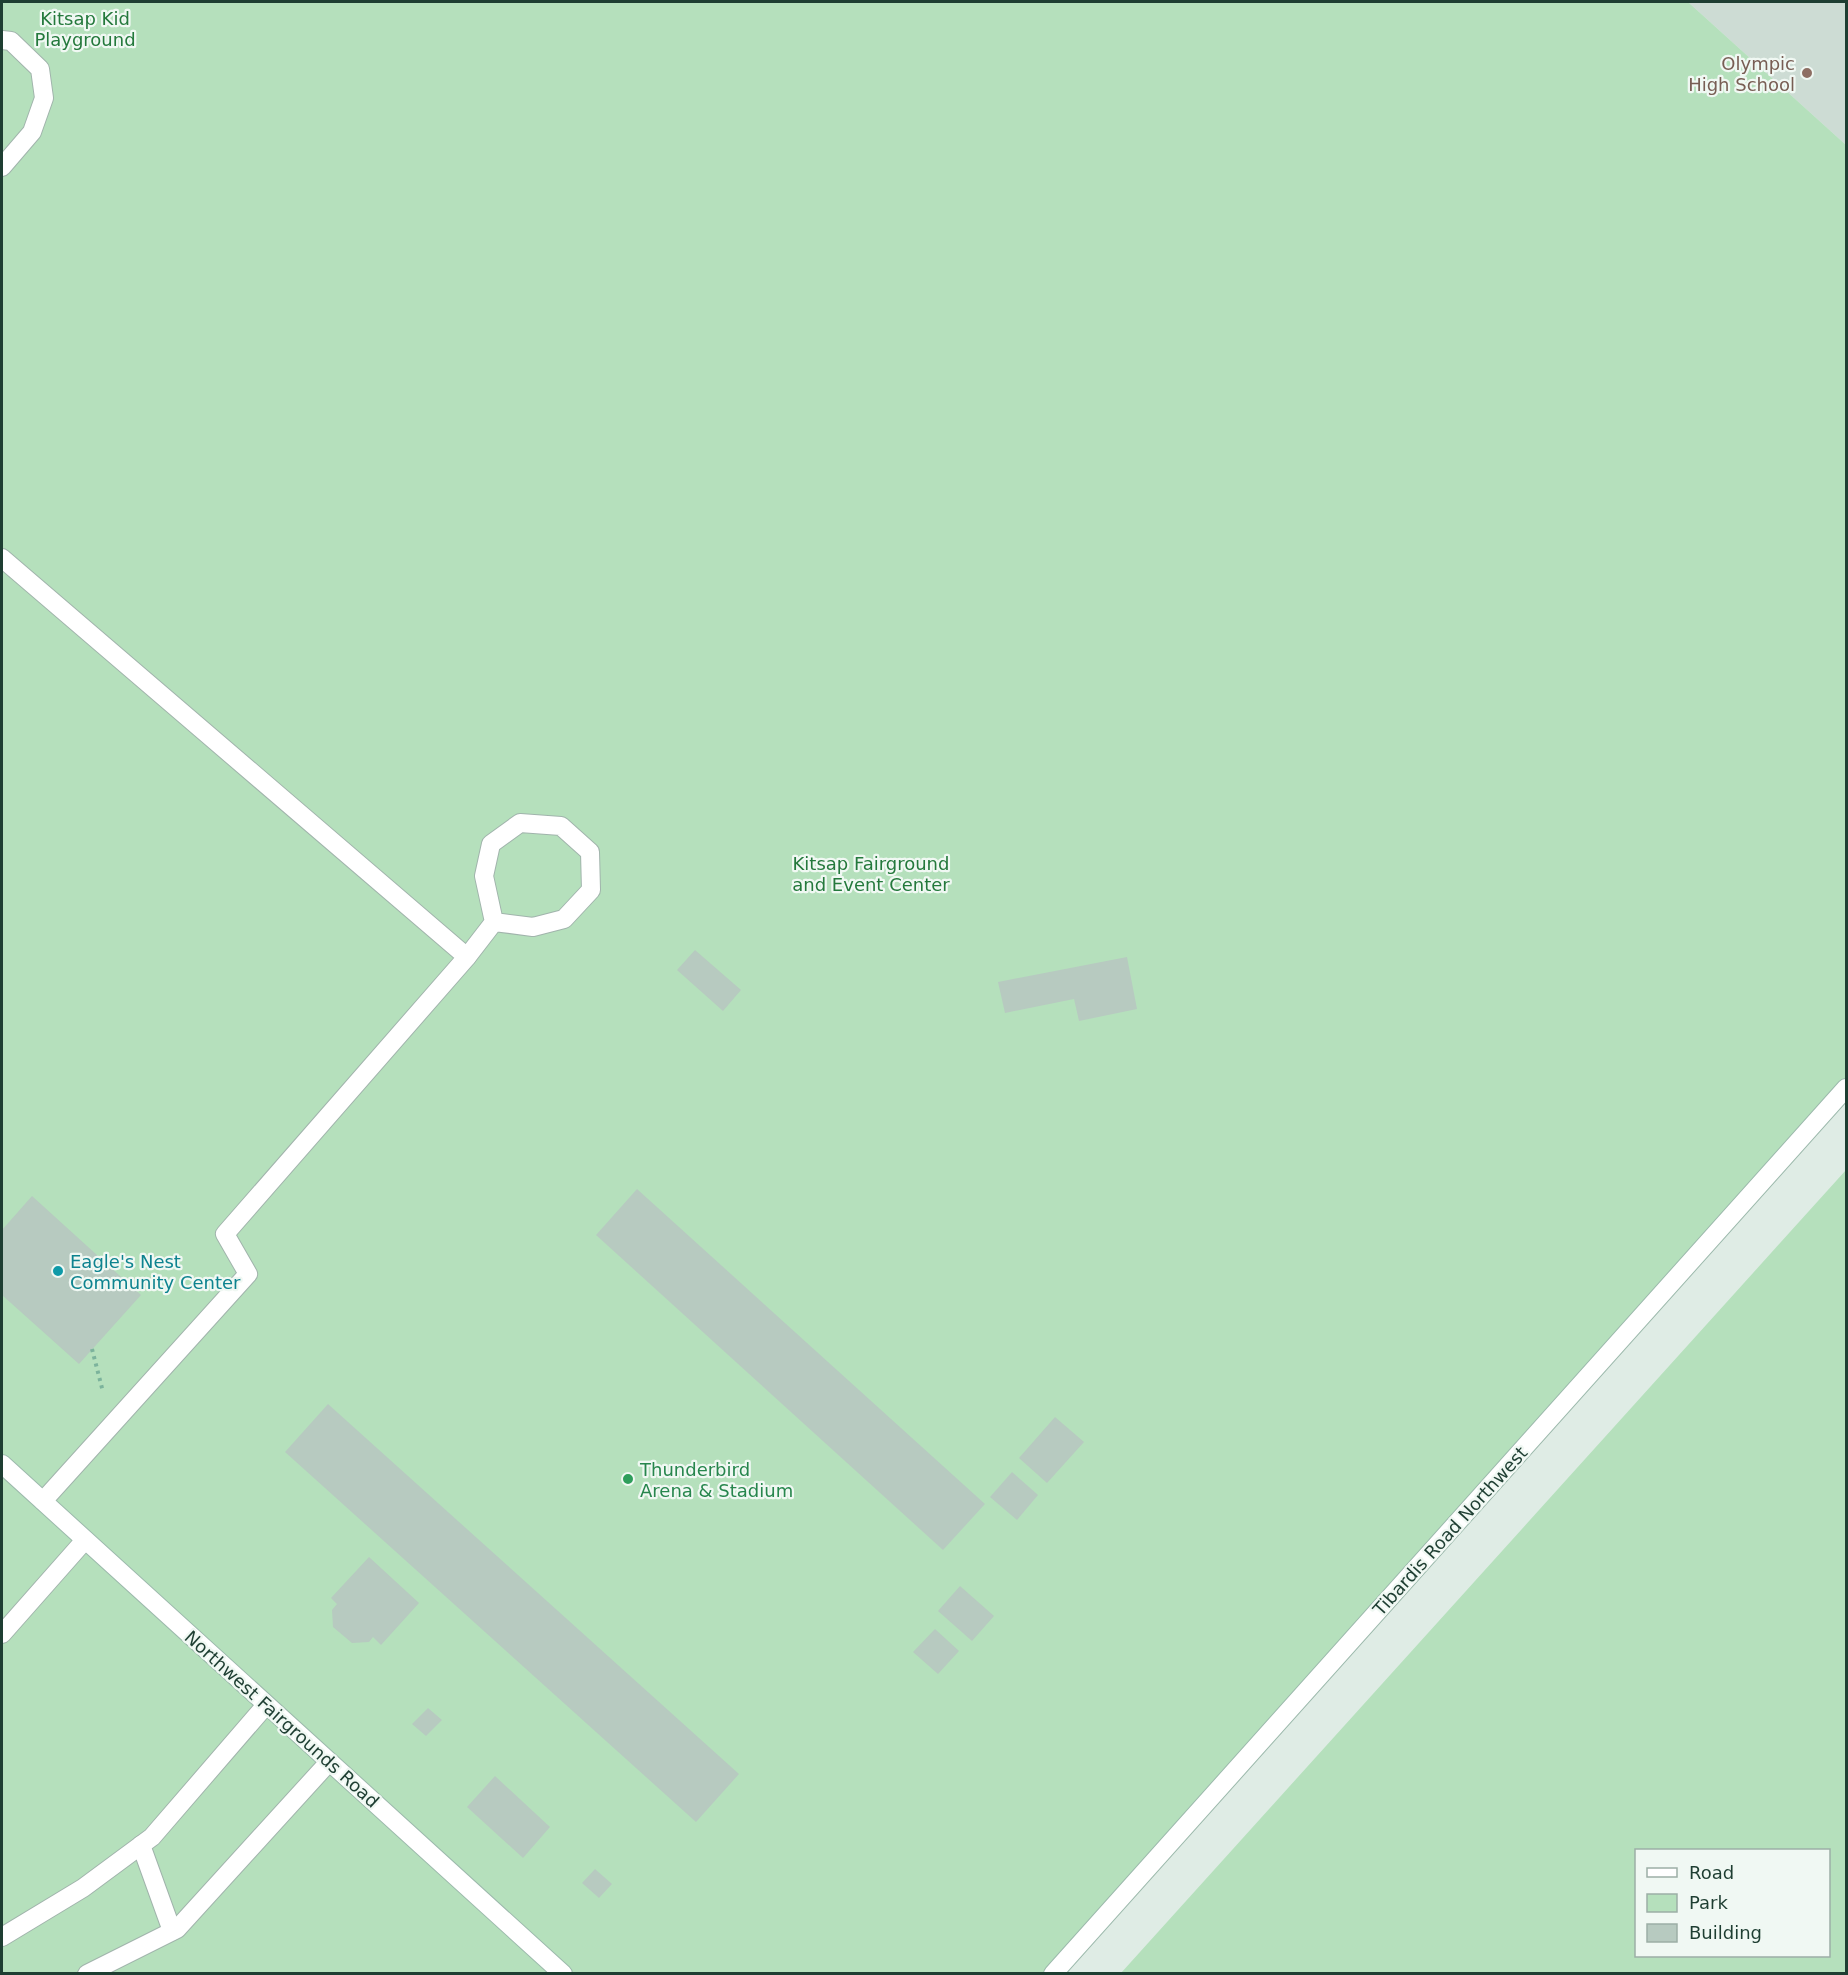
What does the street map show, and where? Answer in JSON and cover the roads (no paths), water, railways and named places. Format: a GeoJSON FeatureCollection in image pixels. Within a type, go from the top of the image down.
{"type":"FeatureCollection","features":[{"type":"Feature","properties":{"kind":"street"},"geometry":{"type":"LineString","coordinates":[[2,40],[10,41],[40,69],[44,98],[32,132],[2,167]]}},
{"type":"Feature","properties":{"kind":"street"},"geometry":{"type":"LineString","coordinates":[[2,558],[467,957]]}},
{"type":"Feature","properties":{"kind":"street"},"geometry":{"type":"LineString","coordinates":[[43,1501],[248,1274],[225,1234],[467,957],[494,922],[484,876],[490,844],[520,824],[561,826],[590,852],[591,890],[564,919],[533,927],[494,922]]}},
{"type":"Feature","properties":{"kind":"street","name":"Tibardis Road Northwest"},"geometry":{"type":"LineString","coordinates":[[1053,1974],[1846,1088]]}},
{"type":"Feature","properties":{"kind":"street","name":"Northwest Fairgrounds Road"},"geometry":{"type":"LineString","coordinates":[[2,1464],[563,1974]]}},
{"type":"Feature","properties":{"kind":"street"},"geometry":{"type":"LineString","coordinates":[[2,1634],[85,1540]]}},
{"type":"Feature","properties":{"kind":"street"},"geometry":{"type":"LineString","coordinates":[[2,1937],[82,1888],[152,1837],[266,1705]]}},
{"type":"Feature","properties":{"kind":"street"},"geometry":{"type":"LineString","coordinates":[[87,1974],[172,1932],[329,1762]]}},
{"type":"Feature","properties":{"kind":"street"},"geometry":{"type":"LineString","coordinates":[[141,1845],[172,1932]]}},
{"type":"Feature","properties":{"kind":"place","name":"Olympic High School"},"geometry":{"type":"Point","coordinates":[1807,73]}},
{"type":"Feature","properties":{"kind":"place","name":"Eagle's Nest Community Center"},"geometry":{"type":"Point","coordinates":[58,1271]}},
{"type":"Feature","properties":{"kind":"place","name":"Thunderbird Arena & Stadium"},"geometry":{"type":"Point","coordinates":[628,1479]}},
{"type":"Feature","properties":{"kind":"park label","name":"Kitsap Kid Playground"},"geometry":{"type":"Point","coordinates":[85,28]}},
{"type":"Feature","properties":{"kind":"park label","name":"Kitsap Fairground and Event Center"},"geometry":{"type":"Point","coordinates":[871,873]}}]}
